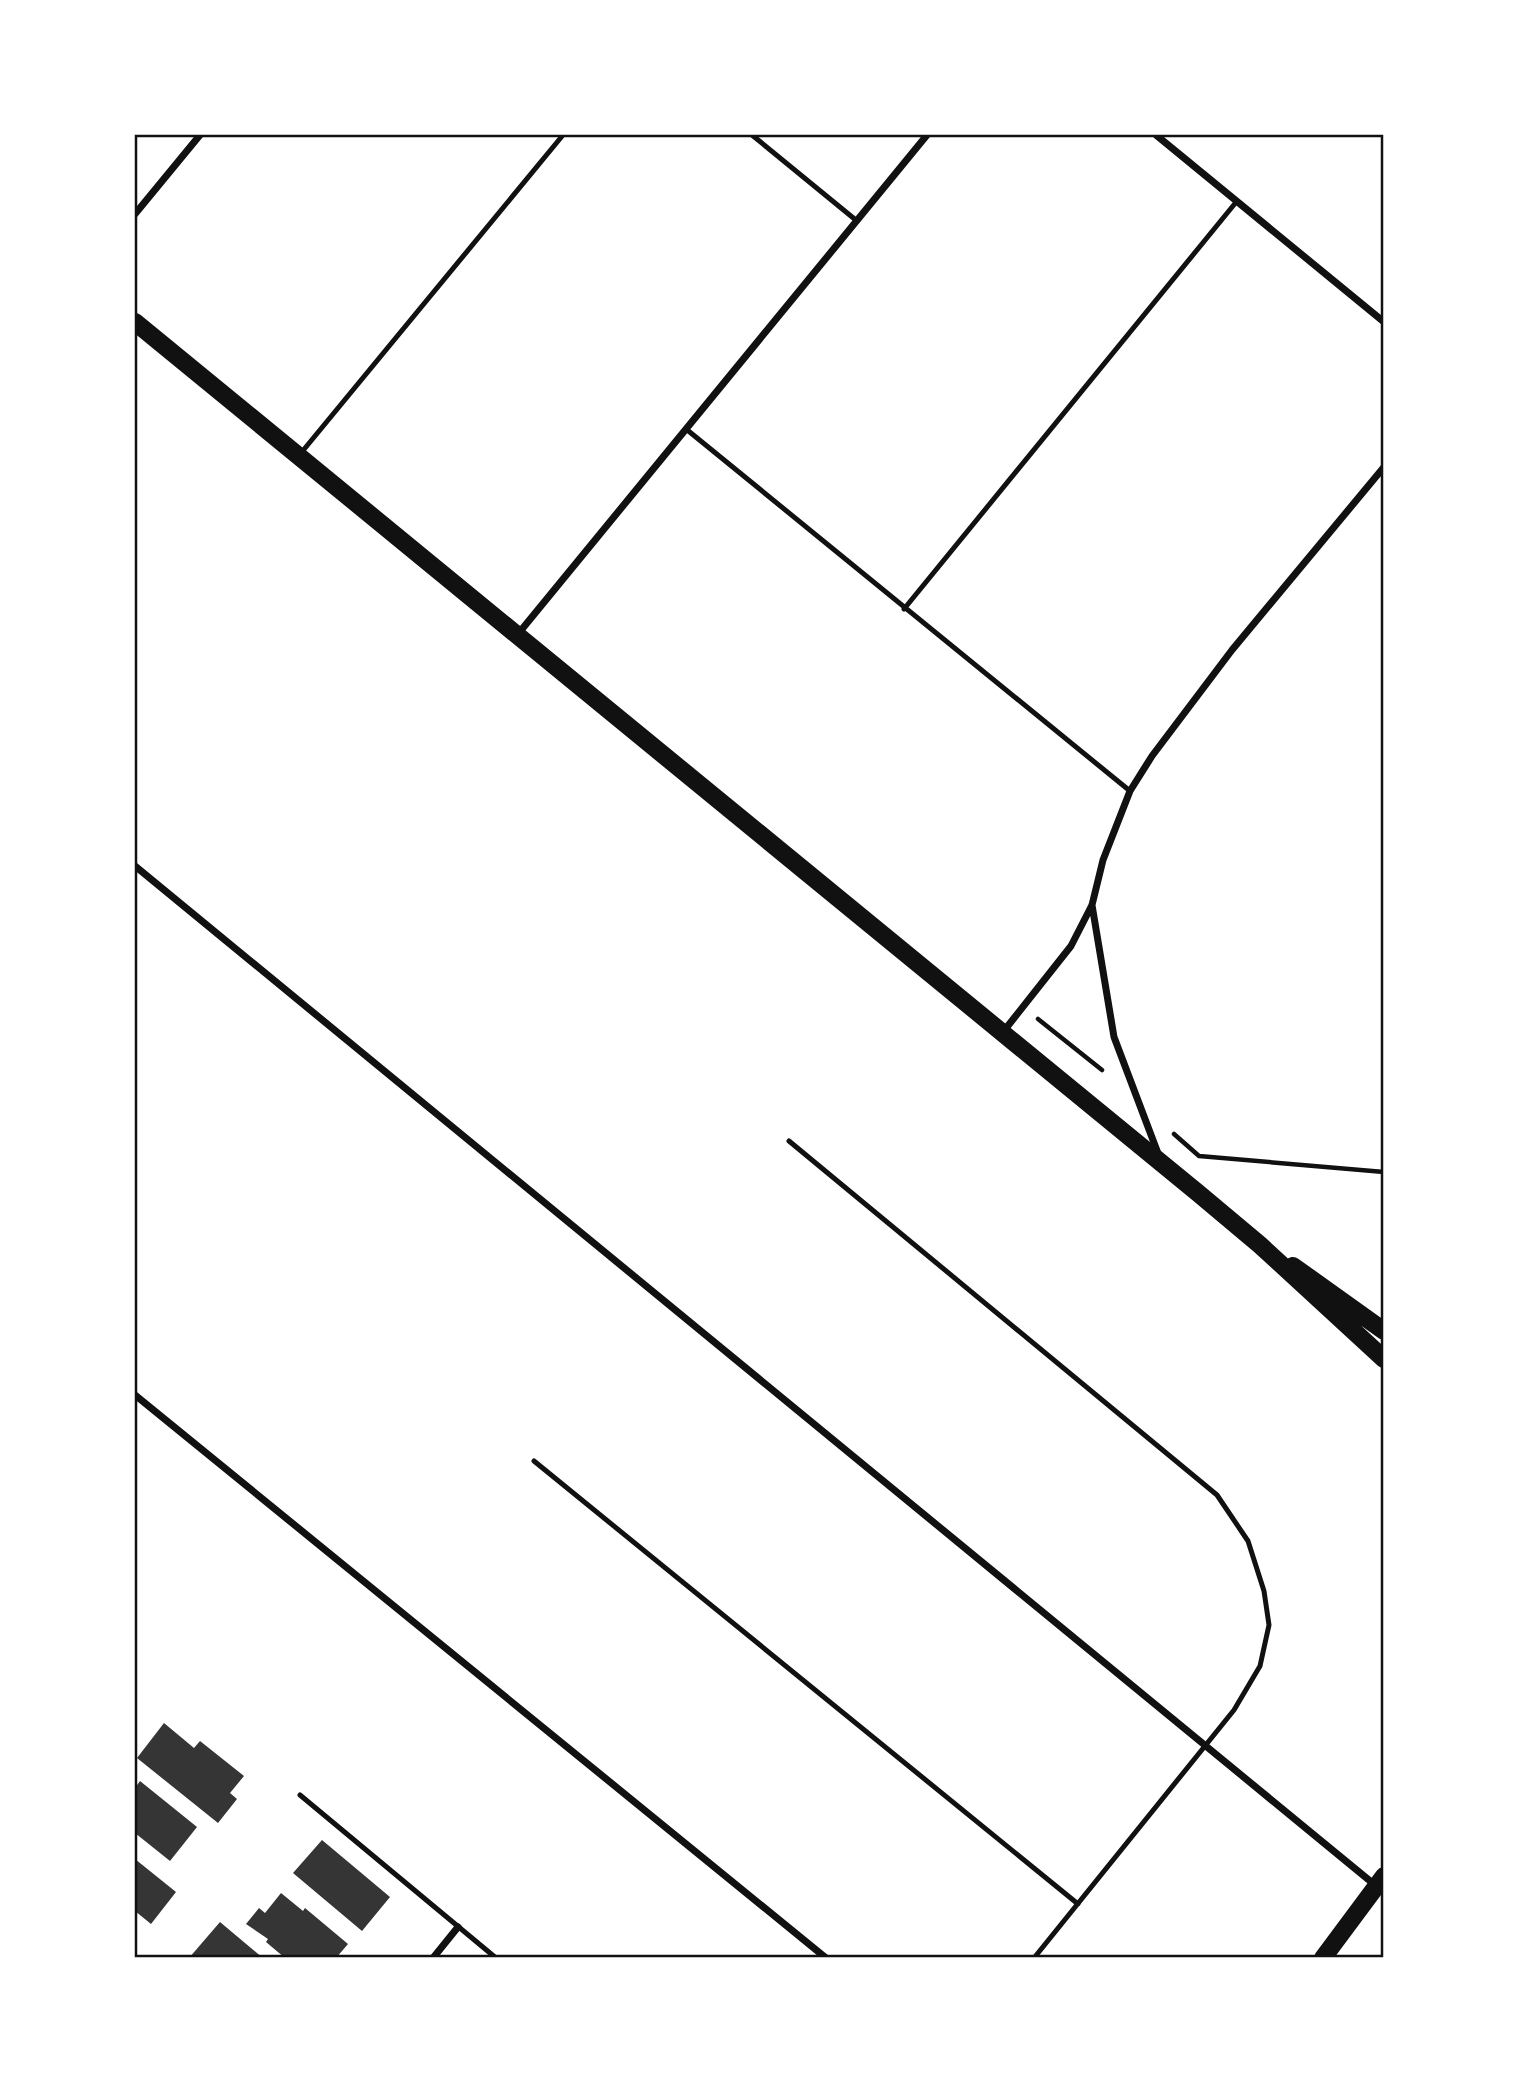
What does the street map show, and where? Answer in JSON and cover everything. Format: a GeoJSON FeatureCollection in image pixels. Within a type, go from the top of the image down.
{"type":"FeatureCollection","features":[{"type":"Feature","properties":{"kind":"main road"},"geometry":{"type":"LineString","coordinates":[[135,322],[1260,1245],[1384,1359]]}},
{"type":"Feature","properties":{"kind":"main road"},"geometry":{"type":"LineString","coordinates":[[1260,1245],[1315,1280],[1384,1331]]}},
{"type":"Feature","properties":{"kind":"main road"},"geometry":{"type":"LineString","coordinates":[[1323,1958],[1382,1882]]}},
{"type":"Feature","properties":{"kind":"street"},"geometry":{"type":"LineString","coordinates":[[135,214],[200,135]]}},
{"type":"Feature","properties":{"kind":"street"},"geometry":{"type":"LineString","coordinates":[[517,635],[927,135]]}},
{"type":"Feature","properties":{"kind":"street"},"geometry":{"type":"LineString","coordinates":[[1156,135],[1384,322]]}},
{"type":"Feature","properties":{"kind":"street"},"geometry":{"type":"LineString","coordinates":[[1003,1033],[1071,946],[1092,905],[1103,860],[1130,791],[1180,717],[1384,467]]}},
{"type":"Feature","properties":{"kind":"street"},"geometry":{"type":"LineString","coordinates":[[135,866],[1206,1746],[1382,1882]]}},
{"type":"Feature","properties":{"kind":"street"},"geometry":{"type":"LineString","coordinates":[[1092,905],[1114,1037],[1163,1165]]}},
{"type":"Feature","properties":{"kind":"street"},"geometry":{"type":"LineString","coordinates":[[135,1395],[826,1958]]}},
{"type":"Feature","properties":{"kind":"street"},"geometry":{"type":"LineString","coordinates":[[432,1958],[458,1927]]}},
{"type":"Feature","properties":{"kind":"lane"},"geometry":{"type":"LineString","coordinates":[[299,456],[563,135]]}},
{"type":"Feature","properties":{"kind":"lane"},"geometry":{"type":"LineString","coordinates":[[752,135],[857,221]]}},
{"type":"Feature","properties":{"kind":"lane"},"geometry":{"type":"LineString","coordinates":[[904,608],[1237,201]]}},
{"type":"Feature","properties":{"kind":"lane"},"geometry":{"type":"LineString","coordinates":[[686,429],[1130,791]]}},
{"type":"Feature","properties":{"kind":"lane"},"geometry":{"type":"LineString","coordinates":[[789,1141],[1194,1474],[1233,1514],[1248,1541],[1264,1591],[1269,1625],[1260,1665],[1234,1710],[1034,1958]]}},
{"type":"Feature","properties":{"kind":"lane"},"geometry":{"type":"LineString","coordinates":[[534,1461],[1078,1904]]}},
{"type":"Feature","properties":{"kind":"lane"},"geometry":{"type":"LineString","coordinates":[[300,1796],[496,1958]]}},
{"type":"Feature","properties":{"kind":"path"},"geometry":{"type":"LineString","coordinates":[[1035,1017],[1111,1078]]}},
{"type":"Feature","properties":{"kind":"path"},"geometry":{"type":"LineString","coordinates":[[1174,1133],[1199,1156],[1384,1172]]}},
{"type":"Feature","properties":{"kind":"building"},"geometry":{"type":"Polygon","coordinates":[[[164,1723],[194,1748],[200,1741],[244,1776],[230,1793],[237,1799],[218,1823],[137,1758],[164,1723]]]}},
{"type":"Feature","properties":{"kind":"building"},"geometry":{"type":"Polygon","coordinates":[[[140,1781],[197,1827],[170,1861],[135,1833],[135,1788],[140,1781]]]}},
{"type":"Feature","properties":{"kind":"building"},"geometry":{"type":"Polygon","coordinates":[[[322,1840],[390,1897],[362,1931],[293,1873],[322,1840]]]}},
{"type":"Feature","properties":{"kind":"building"},"geometry":{"type":"Polygon","coordinates":[[[135,1859],[176,1892],[151,1924],[135,1911],[135,1859]]]}},
{"type":"Feature","properties":{"kind":"building"},"geometry":{"type":"Polygon","coordinates":[[[281,1893],[303,1911],[305,1908],[348,1944],[336,1958],[285,1958],[266,1942],[268,1939],[246,1924],[259,1908],[265,1913],[281,1893]]]}},
{"type":"Feature","properties":{"kind":"building"},"geometry":{"type":"Polygon","coordinates":[[[220,1922],[263,1958],[189,1958],[220,1922]]]}}]}
